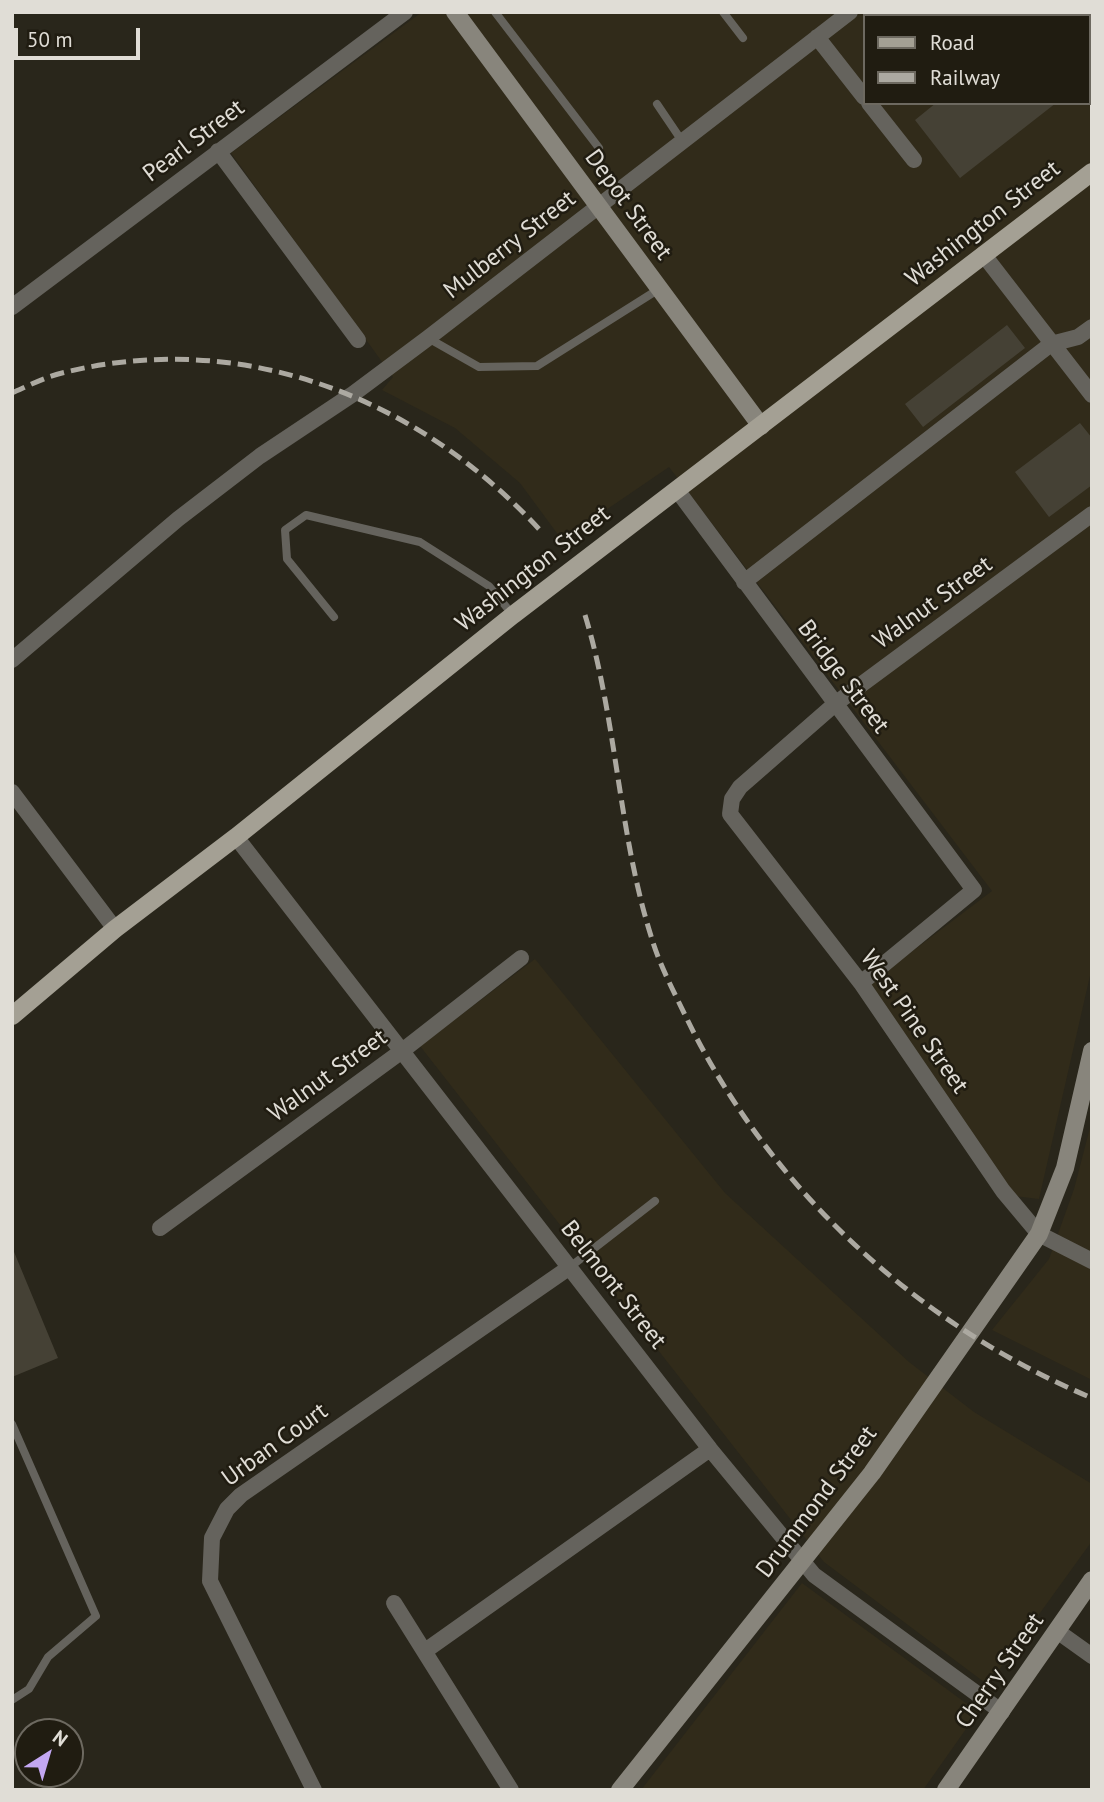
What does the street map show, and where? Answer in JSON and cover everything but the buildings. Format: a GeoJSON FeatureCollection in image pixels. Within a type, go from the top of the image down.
{"type":"FeatureCollection","features":[{"type":"Feature","properties":{"kind":"main road","name":"Washington Street"},"geometry":{"type":"LineString","coordinates":[[12,1016],[116,929],[236,837],[513,615],[1092,172]]}},
{"type":"Feature","properties":{"kind":"street","name":"Pearl Street"},"geometry":{"type":"LineString","coordinates":[[12,307],[405,12]]}},
{"type":"Feature","properties":{"kind":"street","name":"Depot Street"},"geometry":{"type":"LineString","coordinates":[[455,12],[761,426]]}},
{"type":"Feature","properties":{"kind":"street","name":"Mulberry Street"},"geometry":{"type":"LineString","coordinates":[[12,660],[178,519],[260,456],[353,394],[428,338],[850,12]]}},
{"type":"Feature","properties":{"kind":"street"},"geometry":{"type":"LineString","coordinates":[[817,37],[862,94]]}},
{"type":"Feature","properties":{"kind":"street"},"geometry":{"type":"LineString","coordinates":[[871,105],[914,160]]}},
{"type":"Feature","properties":{"kind":"street"},"geometry":{"type":"LineString","coordinates":[[218,151],[358,340]]}},
{"type":"Feature","properties":{"kind":"street"},"geometry":{"type":"LineString","coordinates":[[984,254],[1092,395]]}},
{"type":"Feature","properties":{"kind":"street"},"geometry":{"type":"LineString","coordinates":[[744,582],[1051,344],[1078,337],[1092,327]]}},
{"type":"Feature","properties":{"kind":"street","name":"Bridge Street"},"geometry":{"type":"LineString","coordinates":[[677,490],[974,890],[861,983]]}},
{"type":"Feature","properties":{"kind":"street","name":"Walnut Street"},"geometry":{"type":"LineString","coordinates":[[740,787],[835,704],[1092,514]]}},
{"type":"Feature","properties":{"kind":"street","name":"West Pine Street"},"geometry":{"type":"LineString","coordinates":[[740,787],[732,799],[730,814],[861,983],[1003,1191],[1039,1234],[1092,1261]]}},
{"type":"Feature","properties":{"kind":"street"},"geometry":{"type":"LineString","coordinates":[[12,792],[116,929]]}},
{"type":"Feature","properties":{"kind":"street","name":"Belmont Street"},"geometry":{"type":"LineString","coordinates":[[236,837],[710,1449],[814,1575],[1002,1712]]}},
{"type":"Feature","properties":{"kind":"street","name":"Walnut Street"},"geometry":{"type":"LineString","coordinates":[[160,1228],[402,1051],[521,958]]}},
{"type":"Feature","properties":{"kind":"street","name":"Drummond Street"},"geometry":{"type":"LineString","coordinates":[[621,1790],[872,1473],[1039,1234],[1065,1168],[1092,1051]]}},
{"type":"Feature","properties":{"kind":"street","name":"Urban Court"},"geometry":{"type":"LineString","coordinates":[[314,1790],[210,1581],[212,1538],[218,1523],[241,1495],[570,1266]]}},
{"type":"Feature","properties":{"kind":"street"},"geometry":{"type":"LineString","coordinates":[[425,1651],[710,1449]]}},
{"type":"Feature","properties":{"kind":"street","name":"Cherry Street"},"geometry":{"type":"LineString","coordinates":[[946,1790],[1092,1580]]}},
{"type":"Feature","properties":{"kind":"street"},"geometry":{"type":"LineString","coordinates":[[394,1603],[511,1790]]}},
{"type":"Feature","properties":{"kind":"street"},"geometry":{"type":"LineString","coordinates":[[1057,1631],[1092,1656]]}},
{"type":"Feature","properties":{"kind":"lane"},"geometry":{"type":"LineString","coordinates":[[495,12],[599,148]]}},
{"type":"Feature","properties":{"kind":"lane"},"geometry":{"type":"LineString","coordinates":[[723,12],[743,38]]}},
{"type":"Feature","properties":{"kind":"lane"},"geometry":{"type":"LineString","coordinates":[[657,104],[682,141]]}},
{"type":"Feature","properties":{"kind":"lane"},"geometry":{"type":"LineString","coordinates":[[428,338],[479,367],[537,366],[659,289]]}},
{"type":"Feature","properties":{"kind":"lane"},"geometry":{"type":"LineString","coordinates":[[334,617],[288,559],[285,530],[306,515],[420,542],[488,586],[513,615]]}},
{"type":"Feature","properties":{"kind":"lane"},"geometry":{"type":"LineString","coordinates":[[570,1266],[655,1201]]}},
{"type":"Feature","properties":{"kind":"lane"},"geometry":{"type":"LineString","coordinates":[[12,1424],[96,1616],[48,1657],[29,1689],[12,1700]]}},
{"type":"Feature","properties":{"kind":"shaded area"},"geometry":{"type":"Polygon","coordinates":[[[422,12],[1092,12],[1092,967],[1039,1199],[1014,1196],[869,984],[992,891],[669,467],[562,540],[520,483],[455,428],[382,390],[393,377],[231,153],[422,12]]]}},
{"type":"Feature","properties":{"kind":"shaded area"},"geometry":{"type":"Polygon","coordinates":[[[535,959],[725,1193],[909,1362],[974,1412],[1092,1484],[1092,1541],[988,1685],[824,1562],[420,1046],[535,959]]]}},
{"type":"Feature","properties":{"kind":"shaded area"},"geometry":{"type":"Polygon","coordinates":[[[1092,1120],[1092,1380],[992,1330],[1049,1259],[1074,1189],[1092,1120]]]}},
{"type":"Feature","properties":{"kind":"shaded area"},"geometry":{"type":"Polygon","coordinates":[[[802,1583],[978,1712],[923,1790],[641,1790],[802,1583]]]}},
{"type":"Feature","properties":{"kind":"railway"},"geometry":{"type":"LineString","coordinates":[[12,393],[62,373],[129,361],[195,360],[259,368],[322,385],[382,410],[438,443],[491,483],[539,529]]}},
{"type":"Feature","properties":{"kind":"railway"},"geometry":{"type":"LineString","coordinates":[[585,615],[604,695],[631,856],[651,936],[672,988],[721,1081],[761,1140],[805,1194],[855,1245],[909,1291],[967,1332],[1028,1368],[1092,1398]]}}]}
